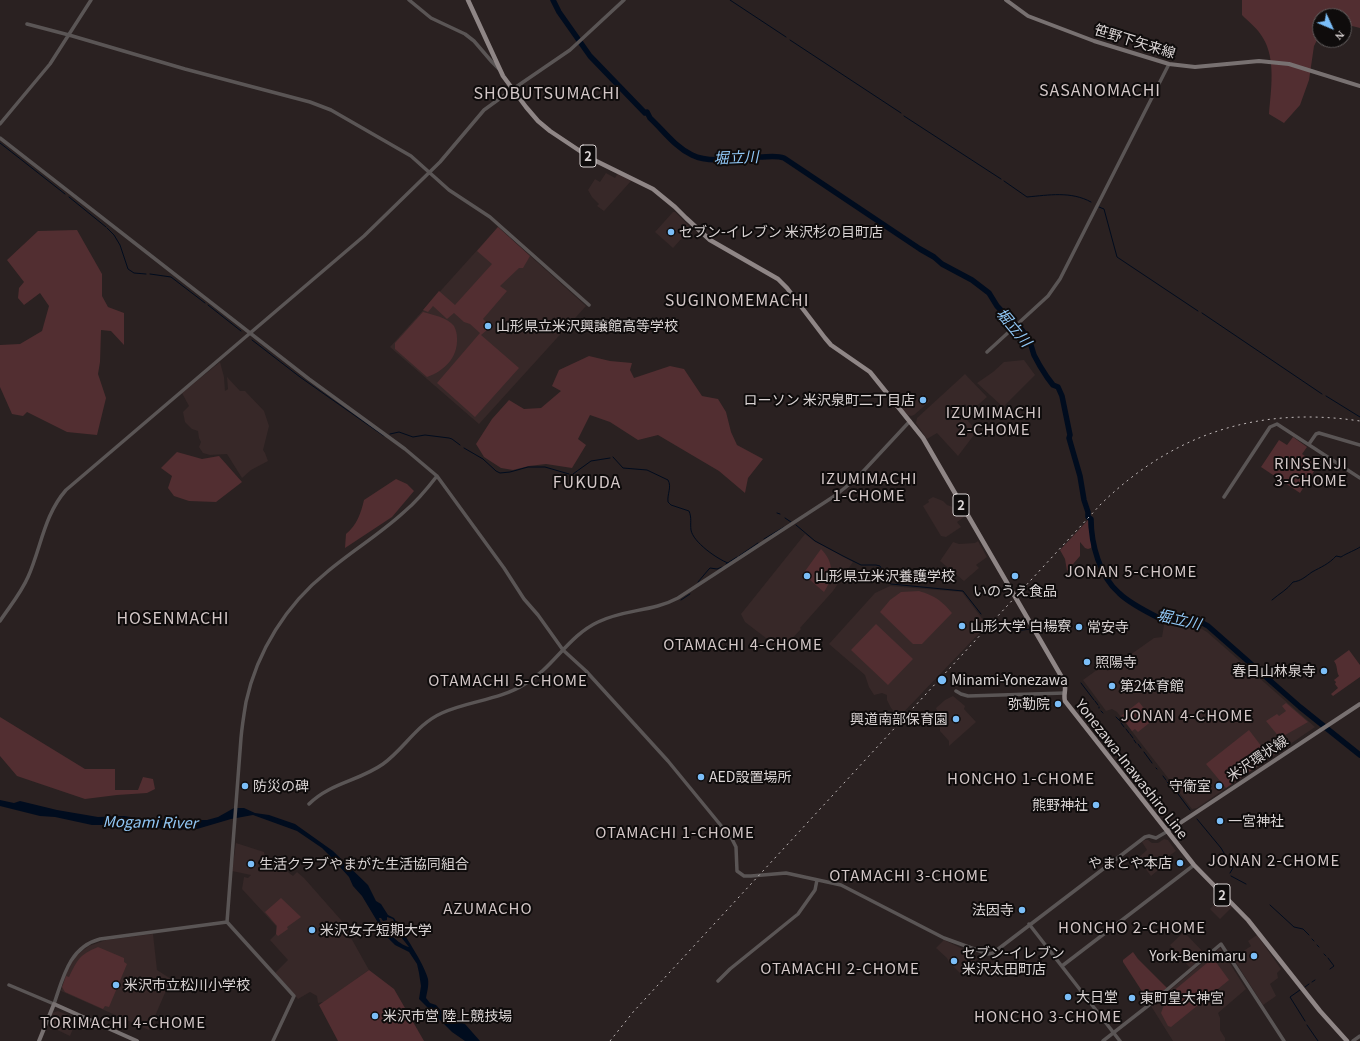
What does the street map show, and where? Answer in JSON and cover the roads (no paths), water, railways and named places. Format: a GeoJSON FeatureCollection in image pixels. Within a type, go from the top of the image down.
{"type":"FeatureCollection","features":[{"type":"Feature","properties":{"kind":"main road","name":"Yonezawa-Inawashiro Line"},"geometry":{"type":"LineString","coordinates":[[468,0],[499,69],[531,113],[550,131],[592,159],[653,189],[670,202],[710,240],[778,279],[787,288],[831,345],[870,372],[923,438],[1062,677],[1066,687],[1065,701],[1194,865],[1248,920],[1320,1011],[1347,1041]]}},
{"type":"Feature","properties":{"kind":"main road","name":"笹野下矢来線"},"geometry":{"type":"LineString","coordinates":[[1006,0],[1028,16],[1094,41],[1169,64],[1187,67],[1247,62],[1289,64],[1360,86]]}},
{"type":"Feature","properties":{"kind":"main road","name":"米沢環状線"},"geometry":{"type":"LineString","coordinates":[[1168,832],[1360,704]]}},
{"type":"Feature","properties":{"kind":"main road"},"geometry":{"type":"LineString","coordinates":[[39,1041],[54,1004],[137,1041]]}},
{"type":"Feature","properties":{"kind":"street"},"geometry":{"type":"LineString","coordinates":[[0,124],[50,64],[91,0]]}},
{"type":"Feature","properties":{"kind":"street"},"geometry":{"type":"LineString","coordinates":[[409,0],[436,21],[465,34],[474,41],[499,69]]}},
{"type":"Feature","properties":{"kind":"street"},"geometry":{"type":"LineString","coordinates":[[0,621],[22,590],[32,568],[48,518],[61,494],[350,248],[430,172],[484,110],[513,88],[578,44],[624,0]]}},
{"type":"Feature","properties":{"kind":"street"},"geometry":{"type":"LineString","coordinates":[[27,24],[185,69],[282,94],[331,110],[402,149],[415,158],[449,190],[490,217],[589,305]]}},
{"type":"Feature","properties":{"kind":"street"},"geometry":{"type":"LineString","coordinates":[[987,352],[1048,296],[1060,279],[1169,64]]}},
{"type":"Feature","properties":{"kind":"street"},"geometry":{"type":"LineString","coordinates":[[0,138],[309,379],[405,449],[437,476],[504,568],[524,599],[538,615],[563,650],[594,679],[673,766],[732,839],[736,847],[736,869],[739,873],[748,877],[786,873],[847,887],[944,938],[985,954],[993,953],[1141,839],[1147,836],[1158,838],[1168,832]]}},
{"type":"Feature","properties":{"kind":"street"},"geometry":{"type":"LineString","coordinates":[[309,804],[331,788],[367,774],[383,764],[433,718],[446,711],[503,694],[526,684],[542,671],[580,632],[612,616],[662,606],[678,598],[828,501],[857,478],[910,421]]}},
{"type":"Feature","properties":{"kind":"street"},"geometry":{"type":"LineString","coordinates":[[1224,497],[1270,426],[1277,424],[1281,425],[1360,478]]}},
{"type":"Feature","properties":{"kind":"street"},"geometry":{"type":"LineString","coordinates":[[1309,444],[1316,434],[1319,433],[1360,446]]}},
{"type":"Feature","properties":{"kind":"street"},"geometry":{"type":"LineString","coordinates":[[273,1041],[294,996],[227,922],[241,738],[246,701],[259,661],[277,627],[294,604],[318,579],[404,512],[419,498],[437,476]]}},
{"type":"Feature","properties":{"kind":"street"},"geometry":{"type":"LineString","coordinates":[[956,691],[968,696],[1065,693]]}},
{"type":"Feature","properties":{"kind":"street"},"geometry":{"type":"LineString","coordinates":[[1062,966],[1194,865]]}},
{"type":"Feature","properties":{"kind":"street"},"geometry":{"type":"LineString","coordinates":[[718,981],[798,914],[815,890],[817,880]]}},
{"type":"Feature","properties":{"kind":"street"},"geometry":{"type":"LineString","coordinates":[[9,985],[54,1004],[71,959],[80,949],[92,942],[100,939],[227,922]]}},
{"type":"Feature","properties":{"kind":"street"},"geometry":{"type":"LineString","coordinates":[[1029,924],[1120,1041]]}},
{"type":"Feature","properties":{"kind":"street"},"geometry":{"type":"LineString","coordinates":[[1103,1041],[1221,944],[1284,1041]]}},
{"type":"Feature","properties":{"kind":"street"},"geometry":{"type":"LineString","coordinates":[[1353,1041],[1360,1036]]}},
{"type":"Feature","properties":{"kind":"water","name":"Mogami River"},"geometry":{"type":"Polygon","coordinates":[[[0,800],[14,803],[20,801],[57,810],[98,817],[124,816],[152,820],[207,820],[218,817],[234,808],[244,808],[255,813],[269,815],[295,824],[333,851],[368,885],[376,901],[381,904],[388,915],[394,918],[426,972],[428,987],[426,998],[430,1003],[436,1005],[448,1018],[453,1017],[459,1022],[465,1024],[480,1041],[465,1041],[452,1032],[419,999],[421,986],[419,973],[417,964],[409,952],[395,945],[386,936],[362,896],[353,886],[349,877],[329,855],[322,848],[297,831],[253,815],[231,819],[197,829],[165,830],[153,826],[136,826],[118,829],[55,817],[40,816],[0,806],[0,800]],[[387,917],[387,920],[383,921],[379,918],[391,936],[405,946],[409,947],[401,937],[393,919],[387,917]]]}},
{"type":"Feature","properties":{"kind":"waterway","name":"堀立川"},"geometry":{"type":"LineString","coordinates":[[553,0],[559,12],[590,56],[645,113],[647,112],[650,118],[680,148],[699,158],[716,160],[772,156],[784,158],[934,257],[942,264],[972,280],[989,293],[997,306],[1014,324],[1022,330],[1030,342],[1034,355],[1040,366],[1053,385],[1058,387],[1062,396],[1070,435],[1069,438],[1080,476],[1088,517],[1091,519],[1091,529],[1095,549],[1102,569],[1112,586],[1127,600],[1159,618],[1190,619],[1208,626],[1300,707],[1360,755]]}},
{"type":"Feature","properties":{"kind":"waterway"},"geometry":{"type":"LineString","coordinates":[[730,0],[786,37]]}},
{"type":"Feature","properties":{"kind":"waterway"},"geometry":{"type":"LineString","coordinates":[[790,40],[901,113]]}},
{"type":"Feature","properties":{"kind":"waterway"},"geometry":{"type":"LineString","coordinates":[[904,116],[1001,179]]}},
{"type":"Feature","properties":{"kind":"waterway"},"geometry":{"type":"LineString","coordinates":[[0,143],[65,194]]}},
{"type":"Feature","properties":{"kind":"waterway"},"geometry":{"type":"LineString","coordinates":[[1004,181],[1027,197],[1068,195],[1076,196],[1091,202]]}},
{"type":"Feature","properties":{"kind":"waterway"},"geometry":{"type":"LineString","coordinates":[[69,197],[106,227]]}},
{"type":"Feature","properties":{"kind":"waterway"},"geometry":{"type":"LineString","coordinates":[[1099,207],[1104,209],[1117,257],[1198,311]]}},
{"type":"Feature","properties":{"kind":"waterway"},"geometry":{"type":"LineString","coordinates":[[107,228],[114,235],[120,245],[128,269],[134,273],[146,274]]}},
{"type":"Feature","properties":{"kind":"waterway"},"geometry":{"type":"LineString","coordinates":[[150,274],[171,277],[205,303]]}},
{"type":"Feature","properties":{"kind":"waterway"},"geometry":{"type":"LineString","coordinates":[[208,305],[241,331]]}},
{"type":"Feature","properties":{"kind":"waterway"},"geometry":{"type":"LineString","coordinates":[[1202,313],[1322,394]]}},
{"type":"Feature","properties":{"kind":"waterway"},"geometry":{"type":"LineString","coordinates":[[252,340],[300,377],[384,436]]}},
{"type":"Feature","properties":{"kind":"waterway"},"geometry":{"type":"LineString","coordinates":[[1326,396],[1360,417]]}},
{"type":"Feature","properties":{"kind":"waterway"},"geometry":{"type":"LineString","coordinates":[[390,434],[399,432],[413,437],[425,435],[449,438],[460,445]]}},
{"type":"Feature","properties":{"kind":"waterway"},"geometry":{"type":"LineString","coordinates":[[464,448],[483,459],[500,473],[528,467],[545,467],[569,474]]}},
{"type":"Feature","properties":{"kind":"waterway"},"geometry":{"type":"LineString","coordinates":[[613,457],[623,468],[647,470],[668,480],[670,485],[668,502],[671,505],[689,511],[691,518],[691,530],[696,540],[712,554],[728,563]]}},
{"type":"Feature","properties":{"kind":"waterway"},"geometry":{"type":"LineString","coordinates":[[573,474],[591,461],[610,458]]}},
{"type":"Feature","properties":{"kind":"waterway"},"geometry":{"type":"LineString","coordinates":[[785,518],[791,522]]}},
{"type":"Feature","properties":{"kind":"waterway"},"geometry":{"type":"LineString","coordinates":[[796,525],[815,541],[861,565],[880,566],[885,581],[891,584],[963,591],[981,614]]}},
{"type":"Feature","properties":{"kind":"waterway"},"geometry":{"type":"LineString","coordinates":[[764,539],[784,527]]}},
{"type":"Feature","properties":{"kind":"waterway"},"geometry":{"type":"LineString","coordinates":[[739,556],[758,543]]}},
{"type":"Feature","properties":{"kind":"waterway"},"geometry":{"type":"LineString","coordinates":[[1272,600],[1293,582],[1298,581],[1328,563],[1336,556],[1341,557],[1360,547]]}},
{"type":"Feature","properties":{"kind":"waterway"},"geometry":{"type":"LineString","coordinates":[[726,564],[737,557]]}},
{"type":"Feature","properties":{"kind":"waterway"},"geometry":{"type":"LineString","coordinates":[[698,582],[710,568],[717,569],[722,567]]}},
{"type":"Feature","properties":{"kind":"waterway"},"geometry":{"type":"LineString","coordinates":[[681,600],[690,594]]}},
{"type":"Feature","properties":{"kind":"waterway"},"geometry":{"type":"LineString","coordinates":[[995,629],[1003,624],[1015,631],[1031,629]]}},
{"type":"Feature","properties":{"kind":"waterway"},"geometry":{"type":"LineString","coordinates":[[1081,683],[1094,700]]}},
{"type":"Feature","properties":{"kind":"waterway"},"geometry":{"type":"LineString","coordinates":[[1095,701],[1098,705]]}},
{"type":"Feature","properties":{"kind":"waterway"},"geometry":{"type":"LineString","coordinates":[[1116,717],[1120,721]]}},
{"type":"Feature","properties":{"kind":"waterway"},"geometry":{"type":"LineString","coordinates":[[1121,723],[1124,727]]}},
{"type":"Feature","properties":{"kind":"waterway"},"geometry":{"type":"LineString","coordinates":[[1126,729],[1129,733]]}},
{"type":"Feature","properties":{"kind":"waterway"},"geometry":{"type":"LineString","coordinates":[[1130,734],[1133,738]]}},
{"type":"Feature","properties":{"kind":"waterway"},"geometry":{"type":"LineString","coordinates":[[1138,744],[1141,748]]}},
{"type":"Feature","properties":{"kind":"waterway"},"geometry":{"type":"LineString","coordinates":[[1144,752],[1152,763]]}},
{"type":"Feature","properties":{"kind":"waterway"},"geometry":{"type":"LineString","coordinates":[[1163,776],[1166,780]]}},
{"type":"Feature","properties":{"kind":"waterway"},"geometry":{"type":"LineString","coordinates":[[1173,789],[1176,792]]}},
{"type":"Feature","properties":{"kind":"waterway"},"geometry":{"type":"LineString","coordinates":[[1178,794],[1190,810]]}},
{"type":"Feature","properties":{"kind":"waterway"},"geometry":{"type":"LineString","coordinates":[[1197,819],[1221,848],[1233,868],[1230,873]]}},
{"type":"Feature","properties":{"kind":"waterway"},"geometry":{"type":"LineString","coordinates":[[1231,876],[1246,884]]}},
{"type":"Feature","properties":{"kind":"waterway"},"geometry":{"type":"LineString","coordinates":[[1270,905],[1294,927],[1303,929],[1309,935]]}},
{"type":"Feature","properties":{"kind":"waterway"},"geometry":{"type":"LineString","coordinates":[[1328,958],[1334,966],[1330,969]]}},
{"type":"Feature","properties":{"kind":"waterway"},"geometry":{"type":"LineString","coordinates":[[1305,987],[1309,984]]}},
{"type":"Feature","properties":{"kind":"waterway"},"geometry":{"type":"LineString","coordinates":[[1300,990],[1290,997],[1305,1021]]}},
{"type":"Feature","properties":{"kind":"waterway"},"geometry":{"type":"LineString","coordinates":[[1307,1025],[1318,1041]]}},
{"type":"Feature","properties":{"kind":"railway"},"geometry":{"type":"LineString","coordinates":[[610,1041],[634,1011],[1101,504],[1129,479],[1158,459],[1188,443],[1220,430],[1253,422],[1287,418],[1323,417],[1360,421]]}},
{"type":"Feature","properties":{"kind":"place","name":"セブン-イレブン 米沢杉の目町店"},"geometry":{"type":"Point","coordinates":[671,232]}},
{"type":"Feature","properties":{"kind":"place","name":"山形県立米沢興譲館高等学校"},"geometry":{"type":"Point","coordinates":[488,326]}},
{"type":"Feature","properties":{"kind":"place","name":"ローソン 米沢泉町二丁目店"},"geometry":{"type":"Point","coordinates":[923,400]}},
{"type":"Feature","properties":{"kind":"place","name":"山形県立米沢養護学校"},"geometry":{"type":"Point","coordinates":[807,576]}},
{"type":"Feature","properties":{"kind":"place","name":"いのうえ食品"},"geometry":{"type":"Point","coordinates":[1015,576]}},
{"type":"Feature","properties":{"kind":"place","name":"山形大学 白楊寮"},"geometry":{"type":"Point","coordinates":[962,626]}},
{"type":"Feature","properties":{"kind":"place","name":"常安寺"},"geometry":{"type":"Point","coordinates":[1079,627]}},
{"type":"Feature","properties":{"kind":"place","name":"照陽寺"},"geometry":{"type":"Point","coordinates":[1087,662]}},
{"type":"Feature","properties":{"kind":"place","name":"春日山林泉寺"},"geometry":{"type":"Point","coordinates":[1324,671]}},
{"type":"Feature","properties":{"kind":"place","name":"Minami-Yonezawa"},"geometry":{"type":"Point","coordinates":[942,680]}},
{"type":"Feature","properties":{"kind":"place","name":"第2体育館"},"geometry":{"type":"Point","coordinates":[1112,686]}},
{"type":"Feature","properties":{"kind":"place","name":"弥勒院"},"geometry":{"type":"Point","coordinates":[1058,704]}},
{"type":"Feature","properties":{"kind":"place","name":"興道南部保育園"},"geometry":{"type":"Point","coordinates":[956,719]}},
{"type":"Feature","properties":{"kind":"place","name":"AED設置場所"},"geometry":{"type":"Point","coordinates":[701,777]}},
{"type":"Feature","properties":{"kind":"place","name":"防災の碑"},"geometry":{"type":"Point","coordinates":[245,786]}},
{"type":"Feature","properties":{"kind":"place","name":"守衛室"},"geometry":{"type":"Point","coordinates":[1219,786]}},
{"type":"Feature","properties":{"kind":"place","name":"熊野神社"},"geometry":{"type":"Point","coordinates":[1096,805]}},
{"type":"Feature","properties":{"kind":"place","name":"一宮神社"},"geometry":{"type":"Point","coordinates":[1220,821]}},
{"type":"Feature","properties":{"kind":"place","name":"やまとや本店"},"geometry":{"type":"Point","coordinates":[1180,863]}},
{"type":"Feature","properties":{"kind":"place","name":"生活クラブやまがた生活協同組合"},"geometry":{"type":"Point","coordinates":[251,864]}},
{"type":"Feature","properties":{"kind":"place","name":"法因寺"},"geometry":{"type":"Point","coordinates":[1022,910]}},
{"type":"Feature","properties":{"kind":"place","name":"米沢女子短期大学"},"geometry":{"type":"Point","coordinates":[312,930]}},
{"type":"Feature","properties":{"kind":"place","name":"York-Benimaru"},"geometry":{"type":"Point","coordinates":[1254,956]}},
{"type":"Feature","properties":{"kind":"place","name":"セブン-イレブン 米沢太田町店"},"geometry":{"type":"Point","coordinates":[954,961]}},
{"type":"Feature","properties":{"kind":"place","name":"米沢市立松川小学校"},"geometry":{"type":"Point","coordinates":[116,985]}},
{"type":"Feature","properties":{"kind":"place","name":"大日堂"},"geometry":{"type":"Point","coordinates":[1068,997]}},
{"type":"Feature","properties":{"kind":"place","name":"東町皇大神宮"},"geometry":{"type":"Point","coordinates":[1132,998]}},
{"type":"Feature","properties":{"kind":"place","name":"米沢市営 陸上競技場"},"geometry":{"type":"Point","coordinates":[375,1016]}},
{"type":"Feature","properties":{"kind":"district","name":"SASANOMACHI"},"geometry":{"type":"Point","coordinates":[1100,90]}},
{"type":"Feature","properties":{"kind":"district","name":"SHOBUTSUMACHI"},"geometry":{"type":"Point","coordinates":[547,93]}},
{"type":"Feature","properties":{"kind":"district","name":"SUGINOMEMACHI"},"geometry":{"type":"Point","coordinates":[737,300]}},
{"type":"Feature","properties":{"kind":"district","name":"IZUMIMACHI 2-CHOME"},"geometry":{"type":"Point","coordinates":[994,420]}},
{"type":"Feature","properties":{"kind":"district","name":"RINSENJI 3-CHOME"},"geometry":{"type":"Point","coordinates":[1311,472]}},
{"type":"Feature","properties":{"kind":"district","name":"FUKUDA"},"geometry":{"type":"Point","coordinates":[587,482]}},
{"type":"Feature","properties":{"kind":"district","name":"IZUMIMACHI 1-CHOME"},"geometry":{"type":"Point","coordinates":[869,486]}},
{"type":"Feature","properties":{"kind":"district","name":"JONAN 5-CHOME"},"geometry":{"type":"Point","coordinates":[1131,571]}},
{"type":"Feature","properties":{"kind":"district","name":"HOSENMACHI"},"geometry":{"type":"Point","coordinates":[173,618]}},
{"type":"Feature","properties":{"kind":"district","name":"OTAMACHI 4-CHOME"},"geometry":{"type":"Point","coordinates":[743,644]}},
{"type":"Feature","properties":{"kind":"district","name":"OTAMACHI 5-CHOME"},"geometry":{"type":"Point","coordinates":[508,680]}},
{"type":"Feature","properties":{"kind":"district","name":"JONAN 4-CHOME"},"geometry":{"type":"Point","coordinates":[1187,715]}},
{"type":"Feature","properties":{"kind":"district","name":"HONCHO 1-CHOME"},"geometry":{"type":"Point","coordinates":[1021,778]}},
{"type":"Feature","properties":{"kind":"district","name":"OTAMACHI 1-CHOME"},"geometry":{"type":"Point","coordinates":[675,832]}},
{"type":"Feature","properties":{"kind":"district","name":"JONAN 2-CHOME"},"geometry":{"type":"Point","coordinates":[1274,860]}},
{"type":"Feature","properties":{"kind":"district","name":"OTAMACHI 3-CHOME"},"geometry":{"type":"Point","coordinates":[909,875]}},
{"type":"Feature","properties":{"kind":"district","name":"AZUMACHO"},"geometry":{"type":"Point","coordinates":[488,908]}},
{"type":"Feature","properties":{"kind":"district","name":"HONCHO 2-CHOME"},"geometry":{"type":"Point","coordinates":[1132,927]}},
{"type":"Feature","properties":{"kind":"district","name":"OTAMACHI 2-CHOME"},"geometry":{"type":"Point","coordinates":[840,968]}},
{"type":"Feature","properties":{"kind":"district","name":"HONCHO 3-CHOME"},"geometry":{"type":"Point","coordinates":[1048,1016]}},
{"type":"Feature","properties":{"kind":"district","name":"TORIMACHI 4-CHOME"},"geometry":{"type":"Point","coordinates":[123,1022]}}]}
